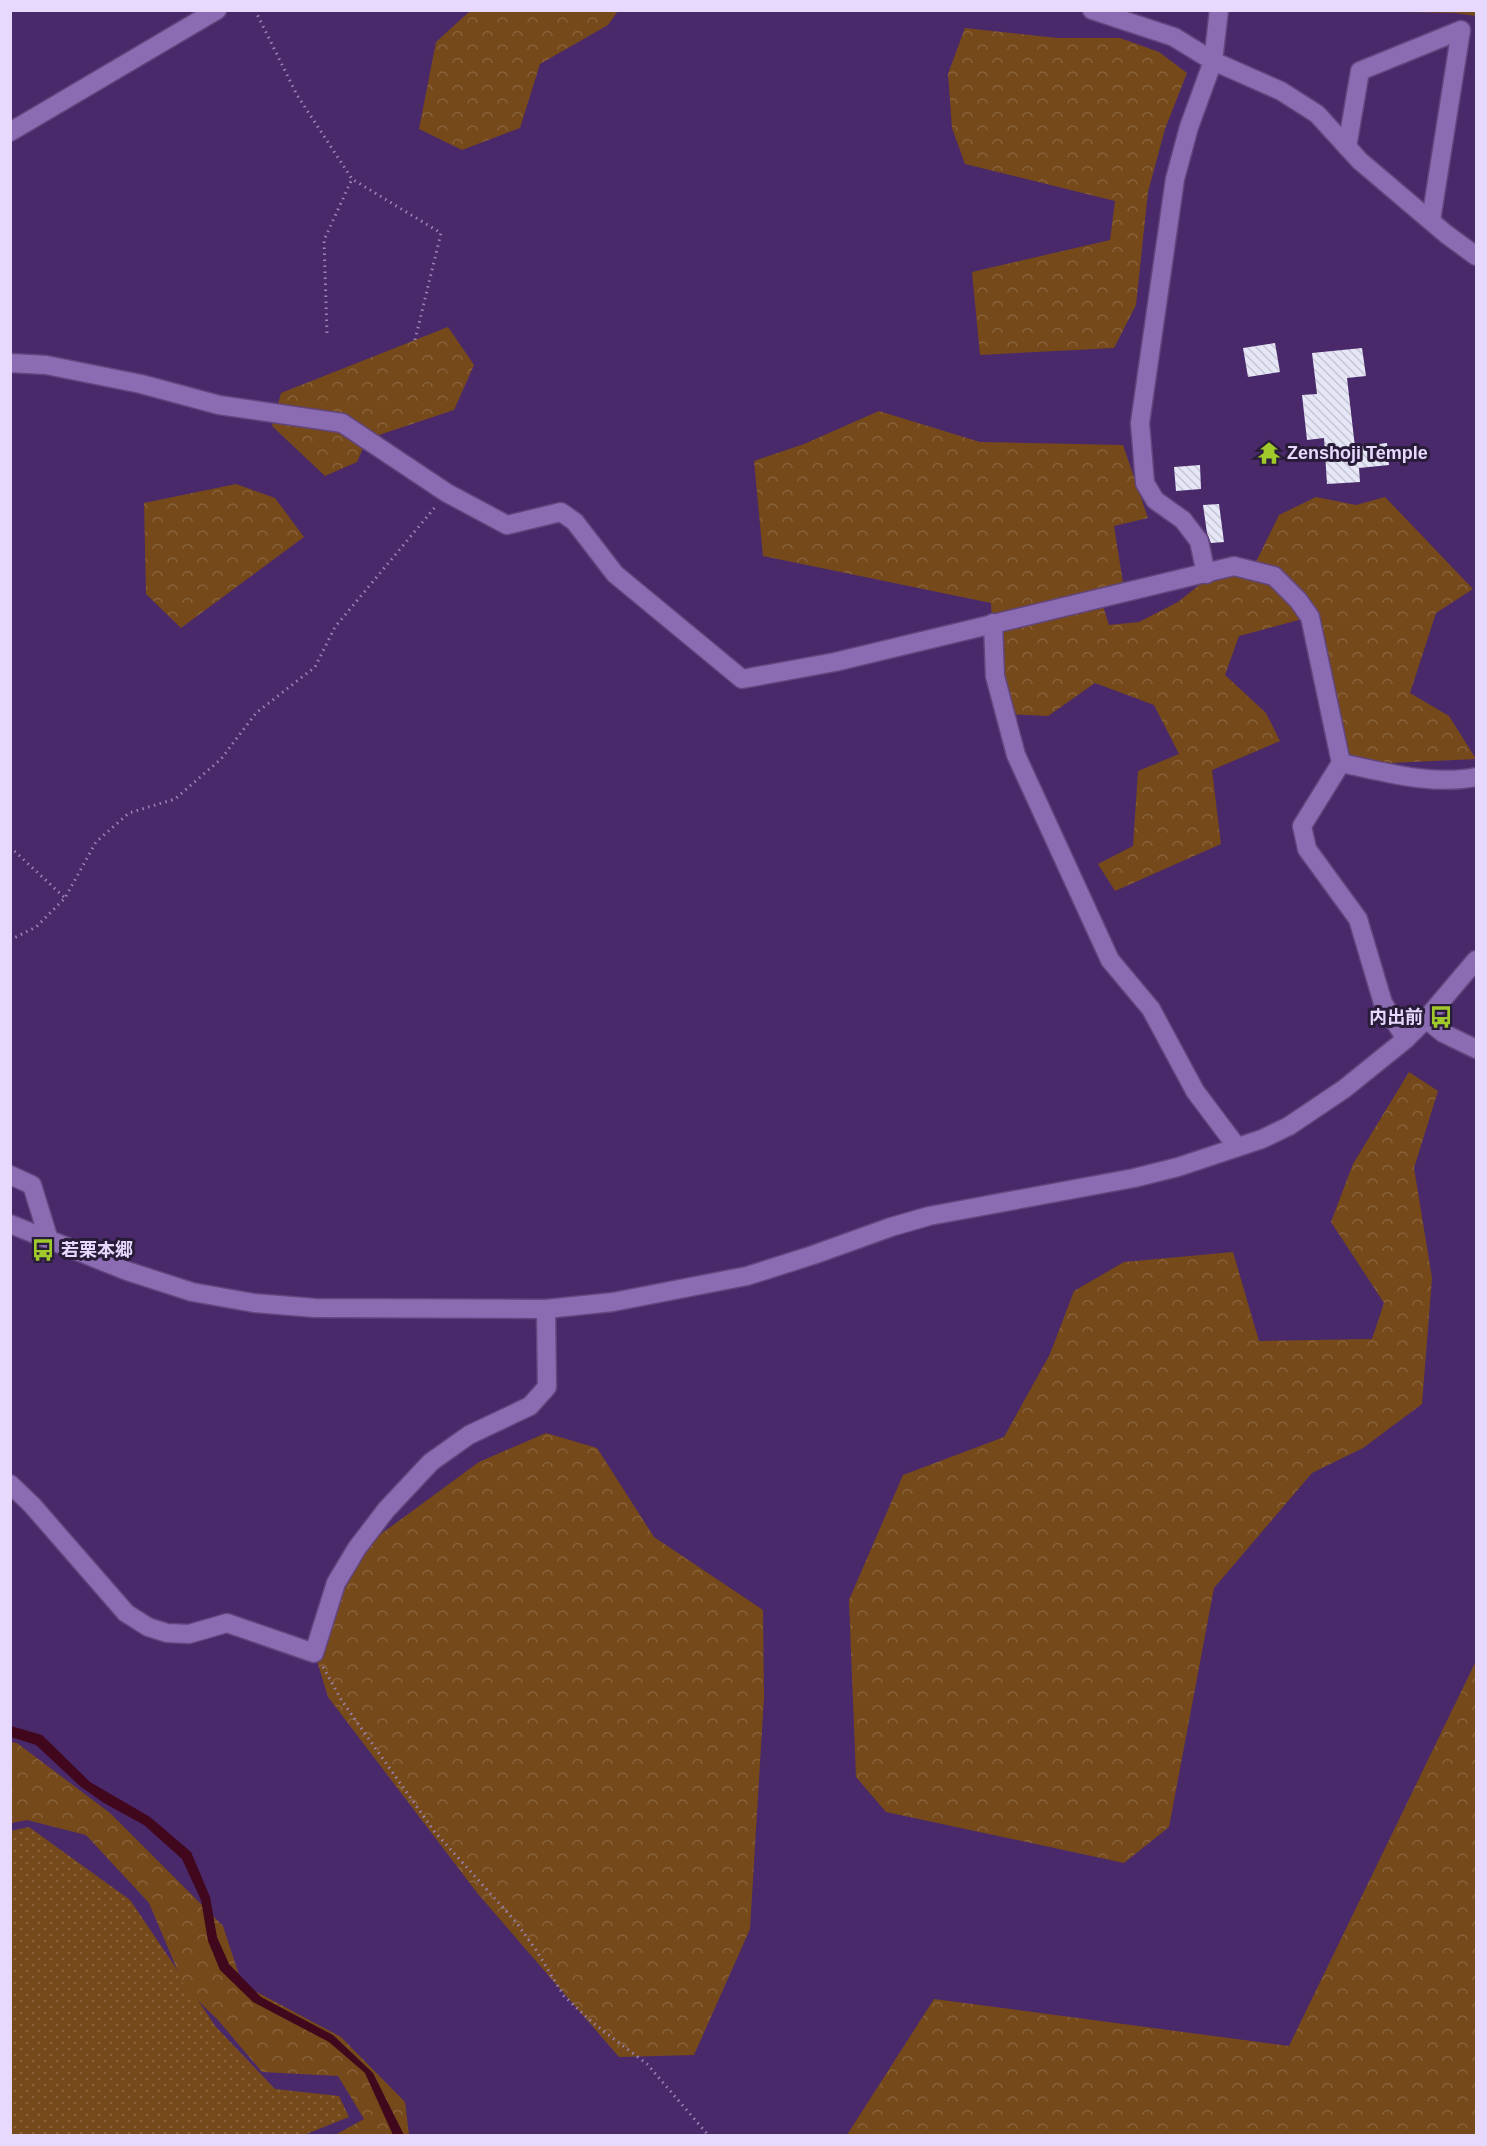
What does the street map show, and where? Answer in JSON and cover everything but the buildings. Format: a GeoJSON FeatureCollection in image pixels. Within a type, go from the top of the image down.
{"type":"FeatureCollection","features":[{"type":"Feature","properties":{"kind":"street"},"geometry":{"type":"LineString","coordinates":[[10,132],[217,10]]}},
{"type":"Feature","properties":{"kind":"street"},"geometry":{"type":"LineString","coordinates":[[1092,10],[1174,37],[1213,61],[1281,91],[1317,114],[1360,161],[1476,256]]}},
{"type":"Feature","properties":{"kind":"street"},"geometry":{"type":"LineString","coordinates":[[1206,574],[1199,541],[1182,520],[1155,500],[1145,483],[1140,423],[1175,179],[1189,127],[1213,61],[1219,10]]}},
{"type":"Feature","properties":{"kind":"street"},"geometry":{"type":"LineString","coordinates":[[1347,147],[1360,71],[1461,30],[1431,220]]}},
{"type":"Feature","properties":{"kind":"street"},"geometry":{"type":"LineString","coordinates":[[10,363],[46,365],[141,384],[219,405],[342,423],[447,493],[507,525],[561,512],[575,522],[615,574],[742,679],[835,662],[1234,566],[1274,576],[1310,616],[1341,763],[1302,826],[1307,849],[1358,919],[1383,1003],[1406,1039]]}},
{"type":"Feature","properties":{"kind":"street"},"geometry":{"type":"LineString","coordinates":[[993,623],[995,676],[1016,755],[1110,960],[1151,1009],[1195,1090],[1237,1148]]}},
{"type":"Feature","properties":{"kind":"street"},"geometry":{"type":"LineString","coordinates":[[1341,763],[1398,775],[1457,781],[1476,777]]}},
{"type":"Feature","properties":{"kind":"street"},"geometry":{"type":"LineString","coordinates":[[10,1224],[127,1271],[192,1292],[254,1303],[315,1308],[546,1309],[612,1302],[747,1276],[929,1216],[1134,1178],[1178,1167],[1262,1139],[1308,1114],[1344,1089],[1406,1039],[1476,960]]}},
{"type":"Feature","properties":{"kind":"street"},"geometry":{"type":"LineString","coordinates":[[1426,1019],[1443,1033],[1476,1049]]}},
{"type":"Feature","properties":{"kind":"street"},"geometry":{"type":"LineString","coordinates":[[10,1175],[32,1185],[49,1240]]}},
{"type":"Feature","properties":{"kind":"street"},"geometry":{"type":"LineString","coordinates":[[10,1484],[32,1505],[126,1613],[148,1627],[167,1633],[189,1634],[227,1623],[314,1653],[336,1582],[357,1548],[386,1510],[430,1462],[469,1435],[530,1406],[547,1387],[546,1309]]}},
{"type":"Feature","properties":{"kind":"path"},"geometry":{"type":"LineString","coordinates":[[255,10],[297,95],[352,179],[441,233],[415,340]]}},
{"type":"Feature","properties":{"kind":"path"},"geometry":{"type":"LineString","coordinates":[[327,333],[324,240],[352,179]]}},
{"type":"Feature","properties":{"kind":"path"},"geometry":{"type":"LineString","coordinates":[[10,940],[36,927],[65,898],[96,842],[129,813],[175,800],[221,759],[256,713],[315,667],[335,627],[447,493]]}},
{"type":"Feature","properties":{"kind":"path"},"geometry":{"type":"LineString","coordinates":[[10,847],[65,898]]}},
{"type":"Feature","properties":{"kind":"path"},"geometry":{"type":"LineString","coordinates":[[314,1653],[342,1701],[434,1831],[516,1922],[564,1996],[592,2023],[647,2064],[709,2136]]}},
{"type":"Feature","properties":{"kind":"green space"},"geometry":{"type":"Polygon","coordinates":[[[1476,10],[1476,16],[1455,13],[1357,11],[1476,10]]]}},
{"type":"Feature","properties":{"kind":"green space"},"geometry":{"type":"Polygon","coordinates":[[[470,11],[618,11],[608,25],[540,64],[520,128],[462,150],[419,129],[436,42],[470,11]]]}},
{"type":"Feature","properties":{"kind":"green space"},"geometry":{"type":"Polygon","coordinates":[[[965,28],[1057,38],[1120,38],[1159,52],[1187,73],[1165,129],[1148,192],[1136,305],[1114,348],[980,355],[972,272],[1110,240],[1115,201],[965,164],[952,128],[948,74],[965,28]]]}},
{"type":"Feature","properties":{"kind":"green space"},"geometry":{"type":"Polygon","coordinates":[[[448,327],[474,365],[454,410],[367,439],[357,462],[325,476],[272,426],[281,393],[448,327]]]}},
{"type":"Feature","properties":{"kind":"green space"},"geometry":{"type":"Polygon","coordinates":[[[879,411],[980,442],[1123,445],[1148,518],[1114,526],[1125,595],[1103,606],[1109,625],[1139,622],[1178,602],[1208,578],[1256,562],[1279,515],[1316,497],[1356,505],[1385,497],[1473,589],[1436,613],[1410,693],[1449,716],[1476,759],[1347,765],[1310,617],[1239,636],[1225,675],[1266,713],[1280,741],[1212,770],[1221,844],[1115,891],[1098,864],[1133,846],[1138,771],[1179,754],[1154,705],[1095,683],[1048,716],[1002,714],[995,676],[991,603],[763,556],[754,461],[804,444],[879,411]]]}},
{"type":"Feature","properties":{"kind":"green space"},"geometry":{"type":"Polygon","coordinates":[[[236,484],[275,498],[304,537],[181,628],[146,594],[144,503],[236,484]]]}},
{"type":"Feature","properties":{"kind":"green space"},"geometry":{"type":"Polygon","coordinates":[[[1409,1072],[1438,1091],[1414,1168],[1432,1278],[1422,1404],[1363,1448],[1312,1473],[1214,1588],[1169,1827],[1124,1863],[886,1812],[856,1777],[849,1600],[903,1475],[1004,1437],[1050,1354],[1074,1291],[1124,1262],[1233,1252],[1259,1341],[1372,1339],[1384,1303],[1331,1222],[1353,1164],[1409,1072]]]}},
{"type":"Feature","properties":{"kind":"green space"},"geometry":{"type":"Polygon","coordinates":[[[546,1433],[597,1448],[654,1537],[763,1610],[764,1697],[750,1929],[694,2055],[619,2057],[478,1894],[328,1697],[313,1648],[370,1542],[479,1462],[546,1433]]]}},
{"type":"Feature","properties":{"kind":"green space"},"geometry":{"type":"Polygon","coordinates":[[[1476,1661],[1476,2135],[847,2135],[934,1999],[1289,2046],[1476,1661]]]}},
{"type":"Feature","properties":{"kind":"green space"},"geometry":{"type":"Polygon","coordinates":[[[11,1742],[17,1743],[110,1813],[223,1926],[242,1984],[341,2037],[405,2102],[409,2135],[335,2135],[364,2119],[338,2076],[262,2072],[218,2020],[185,1988],[149,1903],[86,1835],[27,1820],[11,1823],[11,1742]]]}},
{"type":"Feature","properties":{"kind":"green space"},"geometry":{"type":"Polygon","coordinates":[[[29,1827],[130,1900],[216,2027],[275,2089],[339,2096],[349,2117],[304,2135],[11,2135],[10,1831],[29,1827]]]}},
{"type":"Feature","properties":{"kind":"shaded area"},"geometry":{"type":"Polygon","coordinates":[[[11,1726],[42,1735],[90,1782],[150,1817],[191,1852],[210,1897],[217,1937],[229,1964],[261,1997],[333,2035],[373,2073],[404,2135],[393,2135],[365,2073],[329,2042],[253,2002],[220,1970],[208,1941],[201,1900],[182,1859],[144,1825],[104,1803],[81,1787],[36,1745],[11,1737],[11,1726]]]}},
{"type":"Feature","properties":{"kind":"place","name":"Zenshoji Temple"},"geometry":{"type":"Point","coordinates":[1269,453]}},
{"type":"Feature","properties":{"kind":"place","name":"内出前"},"geometry":{"type":"Point","coordinates":[1441,1017]}},
{"type":"Feature","properties":{"kind":"place","name":"若栗本郷"},"geometry":{"type":"Point","coordinates":[43,1250]}}]}
